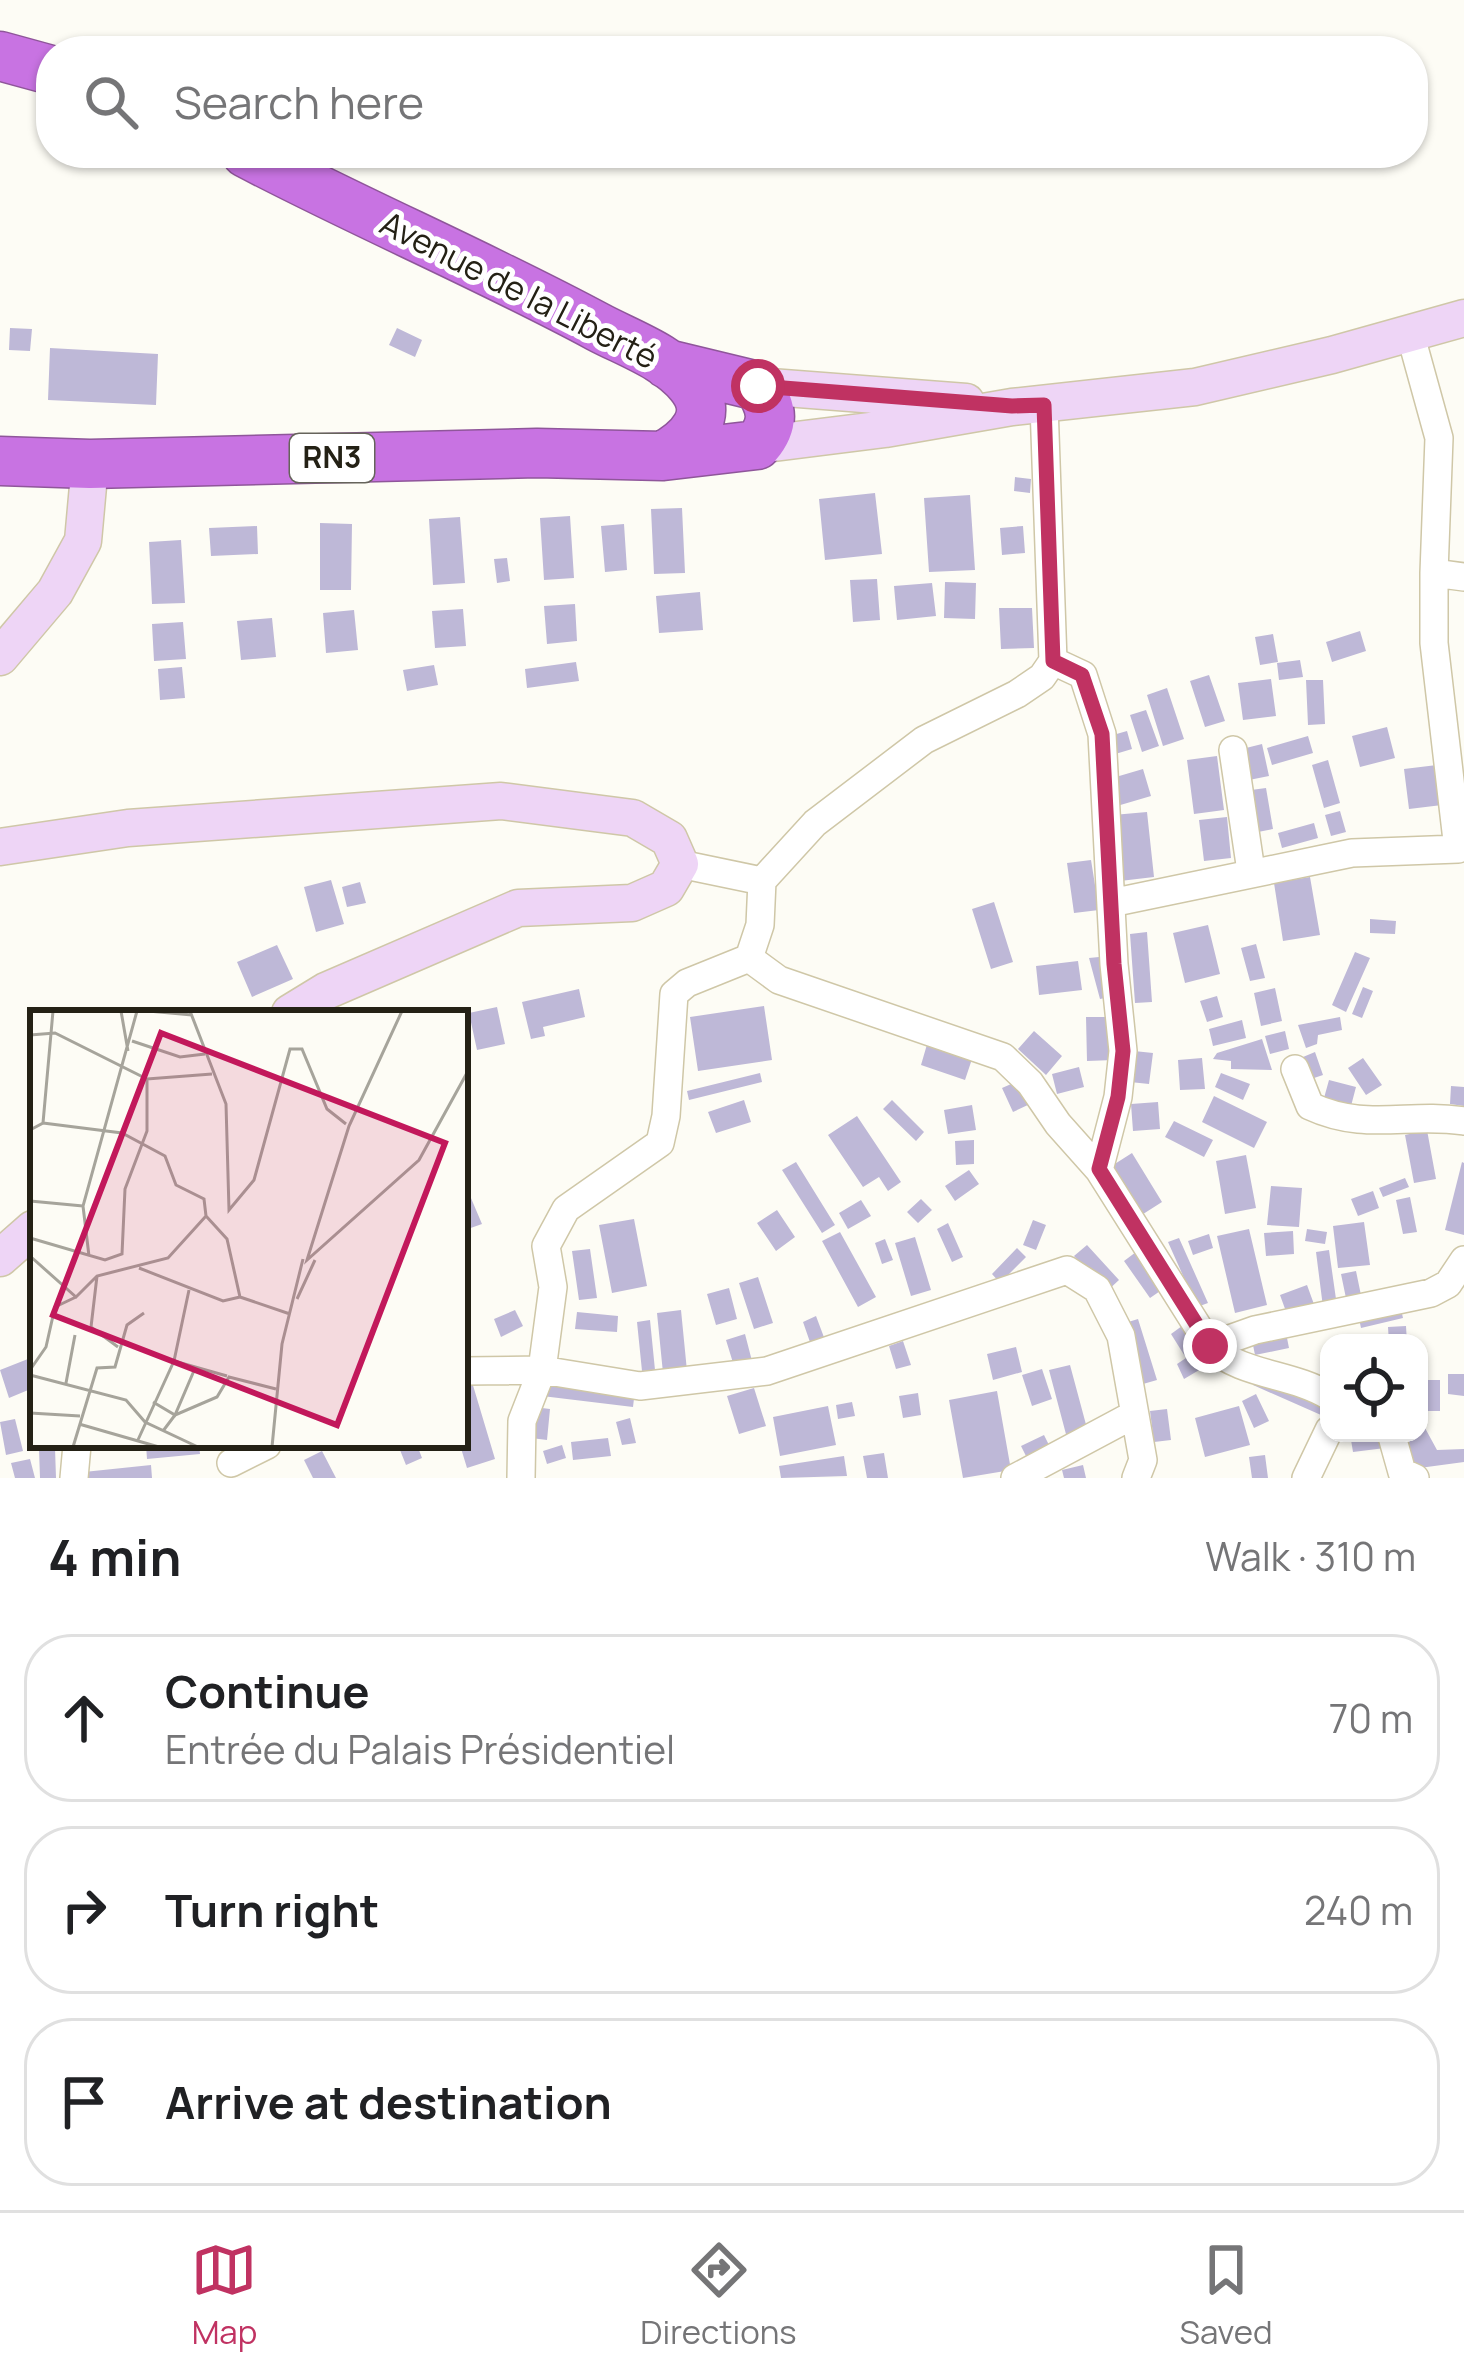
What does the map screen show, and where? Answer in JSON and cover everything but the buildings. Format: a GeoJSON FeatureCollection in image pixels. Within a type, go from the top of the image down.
{"type":"FeatureCollection","features":[{"type":"Feature","properties":{"kind":"highway"},"geometry":{"type":"LineString","coordinates":[[0,56],[36,66]]}},
{"type":"Feature","properties":{"kind":"highway","name":"Avenue de la Liberté"},"geometry":{"type":"LineString","coordinates":[[277,168],[667,364],[692,386],[701,408],[698,430],[663,456]]}},
{"type":"Feature","properties":{"kind":"highway"},"geometry":{"type":"LineString","coordinates":[[667,364],[758,386],[771,411],[771,423],[757,445]]}},
{"type":"Feature","properties":{"kind":"highway","name":"RN3"},"geometry":{"type":"LineString","coordinates":[[0,461],[90,464],[537,453],[663,456],[757,445]]}},
{"type":"Feature","properties":{"kind":"street"},"geometry":{"type":"LineString","coordinates":[[757,445],[1196,387],[1464,318]]}},
{"type":"Feature","properties":{"kind":"street"},"geometry":{"type":"LineString","coordinates":[[1111,903],[1352,853],[1399,848],[1461,850],[1455,741],[1434,643],[1439,438],[1410,333]]}},
{"type":"Feature","properties":{"kind":"street"},"geometry":{"type":"LineString","coordinates":[[758,386],[1028,406]]}},
{"type":"Feature","properties":{"kind":"street"},"geometry":{"type":"LineString","coordinates":[[520,1478],[522,1421],[542,1370],[553,1288],[546,1246],[566,1209],[660,1143],[674,994],[687,983],[749,958],[760,925],[762,881],[815,823],[924,740],[1017,694],[1042,677],[1053,661],[1028,406]]}},
{"type":"Feature","properties":{"kind":"street"},"geometry":{"type":"LineString","coordinates":[[0,657],[55,592],[83,541],[90,464]]}},
{"type":"Feature","properties":{"kind":"street"},"geometry":{"type":"LineString","coordinates":[[1434,573],[1464,577]]}},
{"type":"Feature","properties":{"kind":"street"},"geometry":{"type":"LineString","coordinates":[[1053,661],[1082,675],[1102,734],[1123,1051],[1118,1097],[1099,1169]]}},
{"type":"Feature","properties":{"kind":"street"},"geometry":{"type":"LineString","coordinates":[[1233,750],[1251,872]]}},
{"type":"Feature","properties":{"kind":"street"},"geometry":{"type":"LineString","coordinates":[[0,847],[128,828],[500,801],[633,818],[669,839],[680,864]]}},
{"type":"Feature","properties":{"kind":"street"},"geometry":{"type":"LineString","coordinates":[[680,864],[762,881]]}},
{"type":"Feature","properties":{"kind":"street"},"geometry":{"type":"LineString","coordinates":[[295,1010],[326,991],[518,908],[632,903],[665,888],[680,864]]}},
{"type":"Feature","properties":{"kind":"street"},"geometry":{"type":"LineString","coordinates":[[749,958],[779,980],[1003,1058],[1030,1083],[1058,1124],[1099,1169],[1210,1346],[1225,1360],[1304,1381],[1320,1391]]}},
{"type":"Feature","properties":{"kind":"street"},"geometry":{"type":"LineString","coordinates":[[1295,1069],[1310,1106],[1323,1112],[1378,1123],[1434,1116],[1464,1121]]}},
{"type":"Feature","properties":{"kind":"street"},"geometry":{"type":"LineString","coordinates":[[1210,1346],[1256,1330],[1431,1293],[1448,1284],[1464,1260]]}},
{"type":"Feature","properties":{"kind":"street"},"geometry":{"type":"LineString","coordinates":[[468,1371],[542,1370],[640,1386],[767,1370],[1067,1270],[1097,1289],[1121,1336],[1143,1460],[1136,1478]]}},
{"type":"Feature","properties":{"kind":"street"},"geometry":{"type":"LineString","coordinates":[[1015,1478],[1133,1415]]}},
{"type":"Feature","properties":{"kind":"street"},"geometry":{"type":"LineString","coordinates":[[1306,1478],[1323,1442]]}},
{"type":"Feature","properties":{"kind":"street"},"geometry":{"type":"LineString","coordinates":[[1394,1442],[1402,1472],[1415,1478]]}},
{"type":"Feature","properties":{"kind":"street"},"geometry":{"type":"LineString","coordinates":[[74,1478],[77,1448]]}},
{"type":"Feature","properties":{"kind":"street"},"geometry":{"type":"LineString","coordinates":[[227,1462],[260,1448]]}},
{"type":"Feature","properties":{"kind":"route"},"geometry":{"type":"LineString","coordinates":[[758,386],[1044,405],[1053,661],[1082,675],[1102,734],[1123,1051],[1118,1097],[1099,1169],[1210,1346]]}}]}
